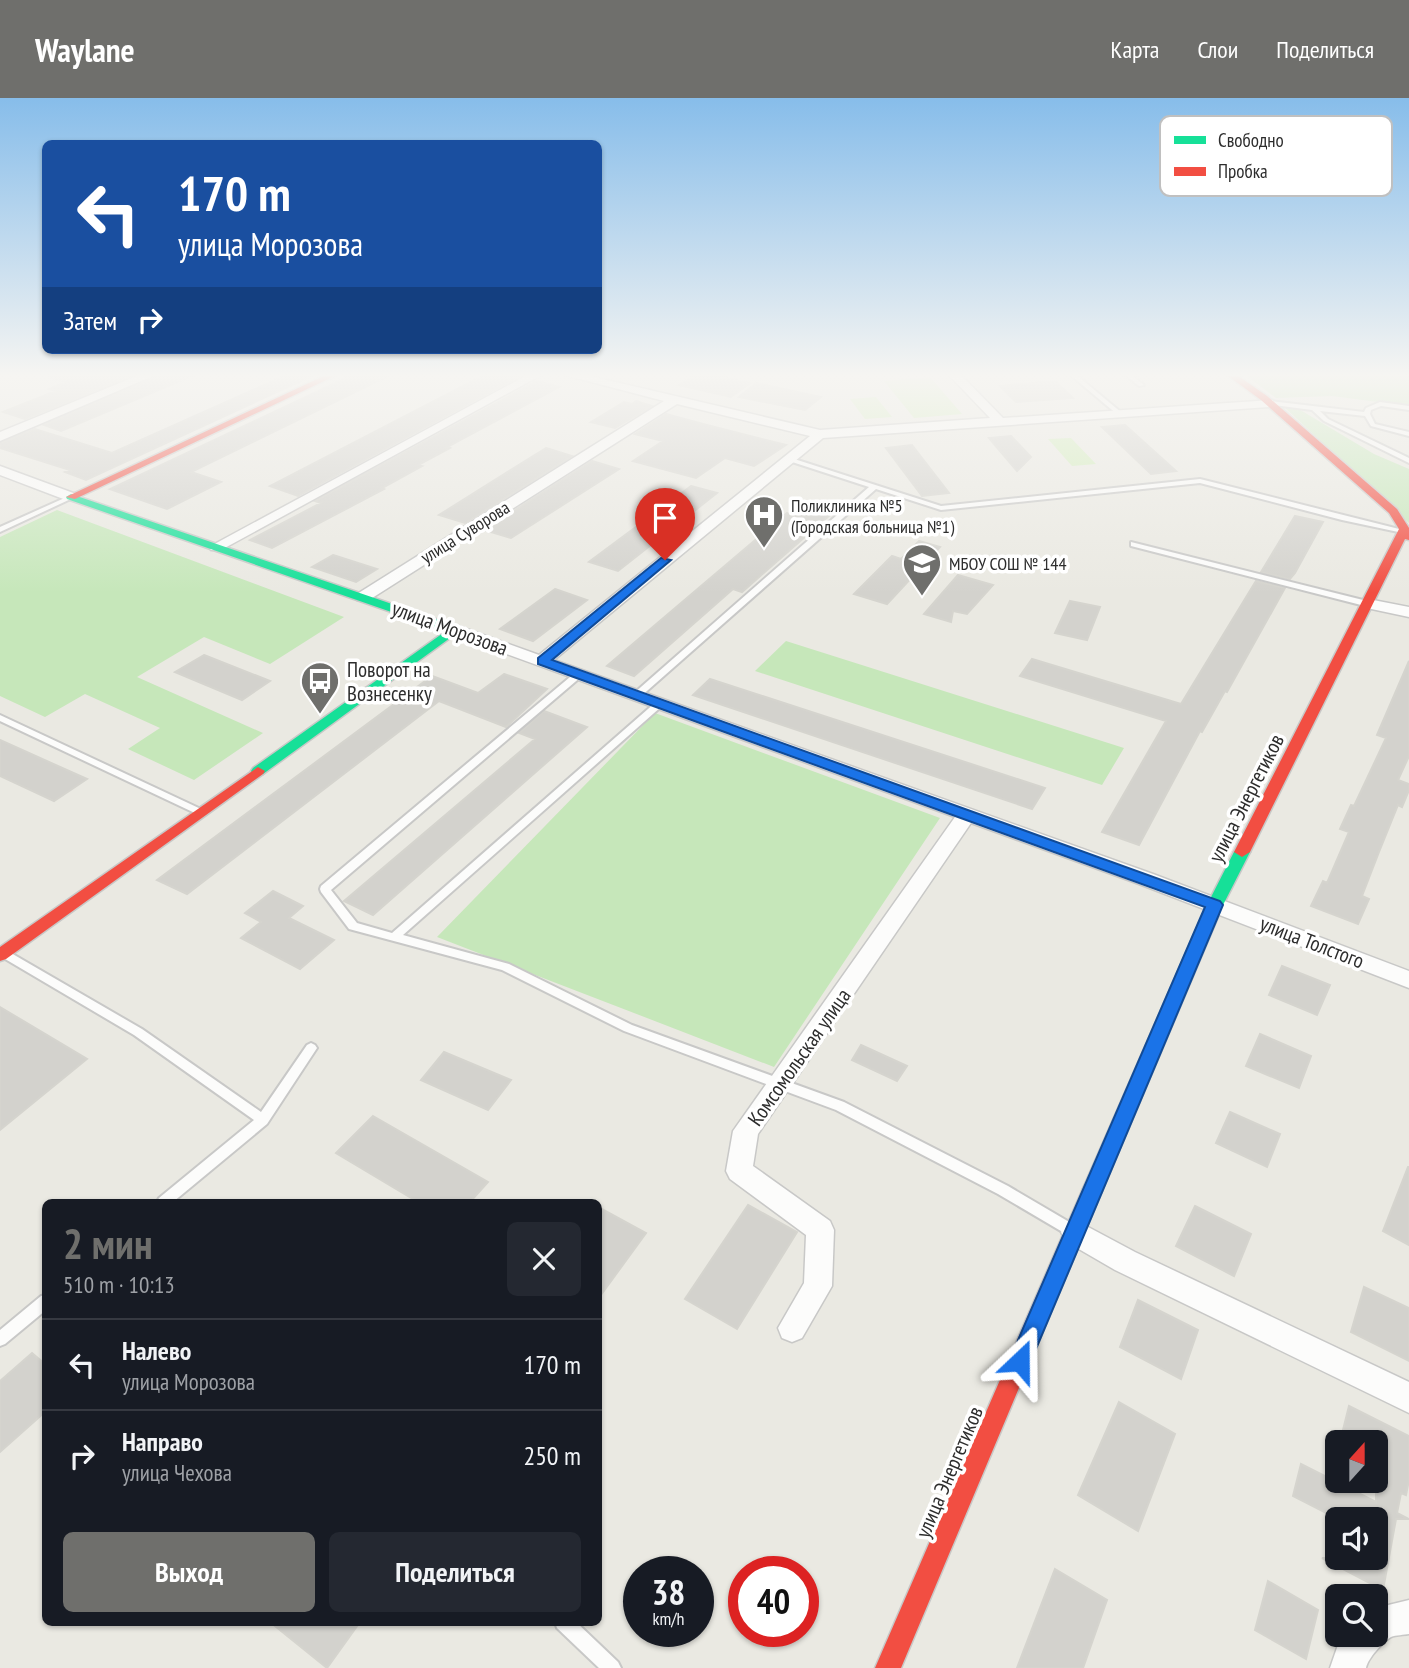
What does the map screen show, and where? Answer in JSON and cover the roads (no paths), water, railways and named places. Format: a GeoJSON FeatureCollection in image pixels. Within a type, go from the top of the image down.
{"type":"FeatureCollection","features":[{"type":"Feature","properties":{"kind":"street"},"geometry":{"type":"LineString","coordinates":[[71,497],[180,446]]}},
{"type":"Feature","properties":{"kind":"street"},"geometry":{"type":"LineString","coordinates":[[216,547],[403,446]]}},
{"type":"Feature","properties":{"kind":"street","name":"улица Суворова"},"geometry":{"type":"LineString","coordinates":[[363,597],[601,446]]}},
{"type":"Feature","properties":{"kind":"street"},"geometry":{"type":"LineString","coordinates":[[542,661],[804,446]]}},
{"type":"Feature","properties":{"kind":"street"},"geometry":{"type":"LineString","coordinates":[[1319,446],[1393,511],[1406,534]]}},
{"type":"Feature","properties":{"kind":"street","name":"улица Морозова"},"geometry":{"type":"LineString","coordinates":[[0,470],[455,629],[1214,905]]}},
{"type":"Feature","properties":{"kind":"street","name":"улица Энергетиков"},"geometry":{"type":"LineString","coordinates":[[888,1668],[1214,905],[1406,534]]}},
{"type":"Feature","properties":{"kind":"street"},"geometry":{"type":"LineString","coordinates":[[1368,604],[1409,612]]}},
{"type":"Feature","properties":{"kind":"street"},"geometry":{"type":"LineString","coordinates":[[1,954],[455,629]]}},
{"type":"Feature","properties":{"kind":"street","name":"Комсомольская улица"},"geometry":{"type":"LineString","coordinates":[[792,1328],[818,1286],[820,1230],[739,1171],[746,1131],[967,815]]}},
{"type":"Feature","properties":{"kind":"street","name":"улица Толстого"},"geometry":{"type":"LineString","coordinates":[[1214,905],[1409,980]]}},
{"type":"Feature","properties":{"kind":"street"},"geometry":{"type":"LineString","coordinates":[[1075,1233],[1137,1267],[1409,1398]]}},
{"type":"Feature","properties":{"kind":"street"},"geometry":{"type":"LineString","coordinates":[[1388,1621],[1409,1617]]}},
{"type":"Feature","properties":{"kind":"street"},"geometry":{"type":"LineString","coordinates":[[1348,1668],[1351,1654],[1358,1647]]}},
{"type":"Feature","properties":{"kind":"lane"},"geometry":{"type":"LineString","coordinates":[[1378,446],[1409,461]]}},
{"type":"Feature","properties":{"kind":"lane"},"geometry":{"type":"LineString","coordinates":[[788,459],[941,508],[1200,481],[1406,534]]}},
{"type":"Feature","properties":{"kind":"lane"},"geometry":{"type":"LineString","coordinates":[[636,696],[874,487]]}},
{"type":"Feature","properties":{"kind":"lane"},"geometry":{"type":"LineString","coordinates":[[0,530],[71,497]]}},
{"type":"Feature","properties":{"kind":"lane"},"geometry":{"type":"LineString","coordinates":[[1133,544],[1368,604]]}},
{"type":"Feature","properties":{"kind":"lane"},"geometry":{"type":"LineString","coordinates":[[579,674],[325,889],[353,926],[505,967],[628,1027],[840,1106],[1003,1190],[1075,1233]]}},
{"type":"Feature","properties":{"kind":"lane"},"geometry":{"type":"LineString","coordinates":[[394,937],[659,704]]}},
{"type":"Feature","properties":{"kind":"lane"},"geometry":{"type":"LineString","coordinates":[[1,720],[200,812]]}},
{"type":"Feature","properties":{"kind":"lane"},"geometry":{"type":"LineString","coordinates":[[1,954],[138,1032],[263,1120]]}},
{"type":"Feature","properties":{"kind":"lane"},"geometry":{"type":"LineString","coordinates":[[168,1199],[263,1120],[311,1048]]}},
{"type":"Feature","properties":{"kind":"lane"},"geometry":{"type":"LineString","coordinates":[[0,1339],[42,1304]]}},
{"type":"Feature","properties":{"kind":"lane"},"geometry":{"type":"LineString","coordinates":[[566,1626],[612,1668]]}},
{"type":"Feature","properties":{"kind":"place","name":"Поликлиника №5 (Городская больница №1)"},"geometry":{"type":"Point","coordinates":[764,549]}},
{"type":"Feature","properties":{"kind":"place","name":"МБОУ СОШ № 144"},"geometry":{"type":"Point","coordinates":[922,597]}},
{"type":"Feature","properties":{"kind":"place","name":"Поворот на Вознесенку"},"geometry":{"type":"Point","coordinates":[320,715]}}]}
